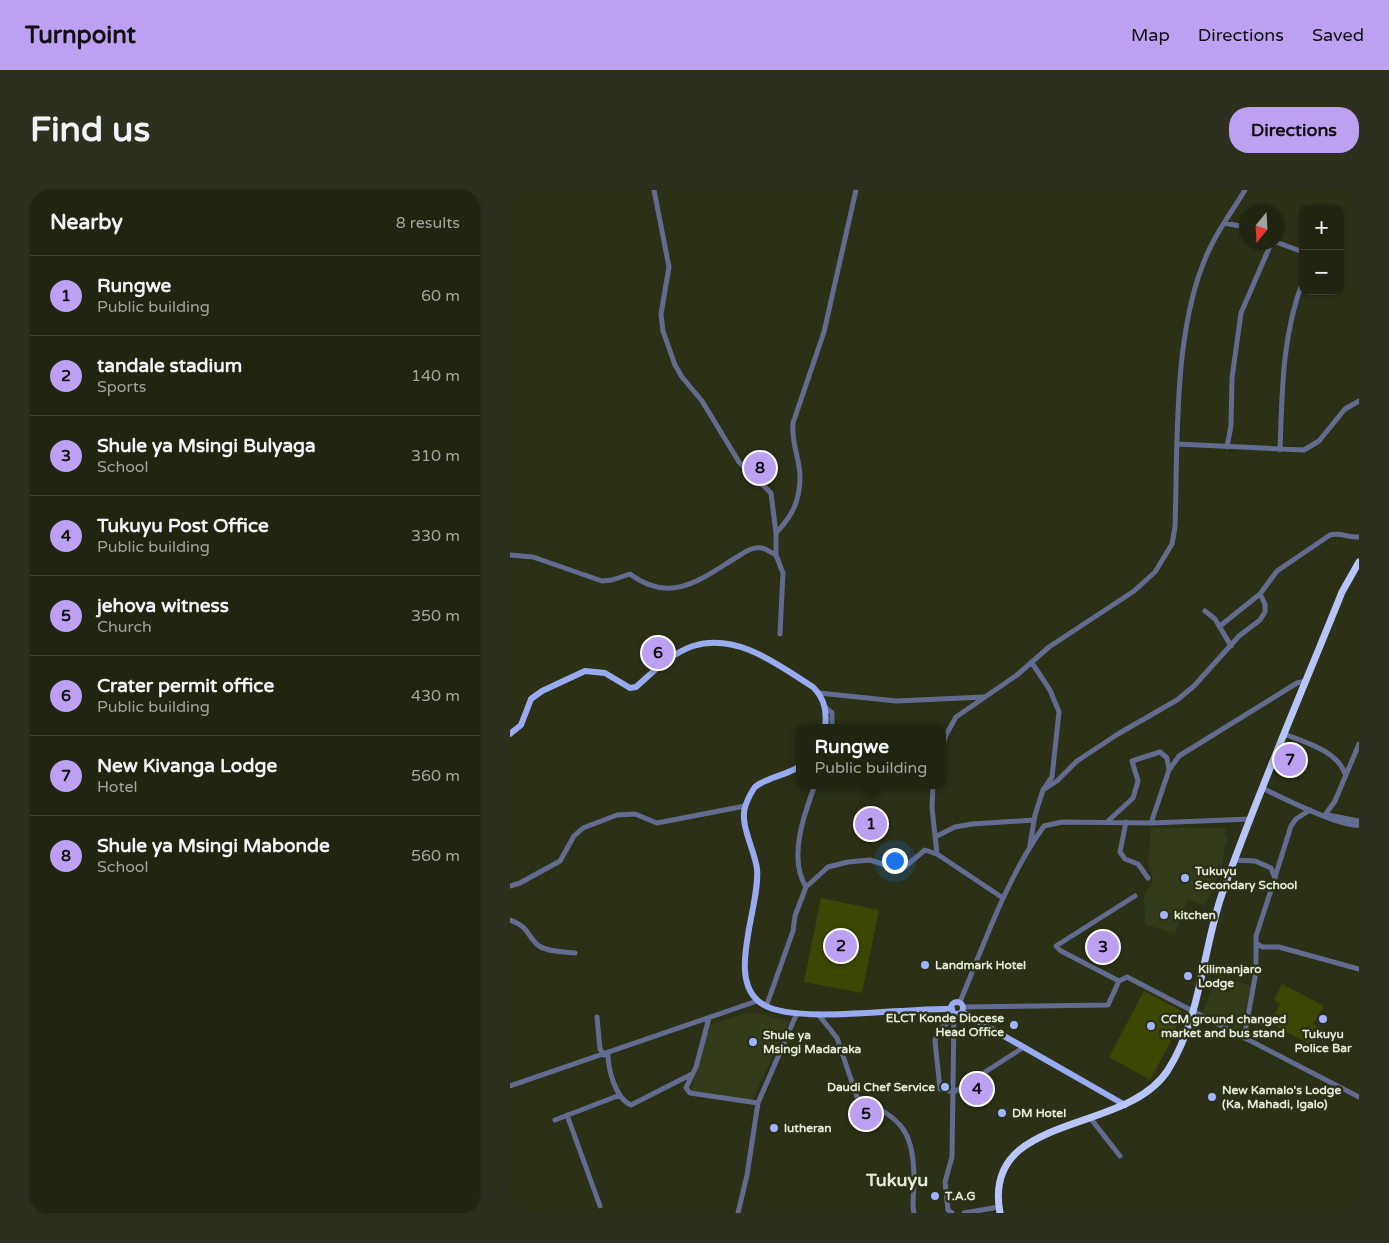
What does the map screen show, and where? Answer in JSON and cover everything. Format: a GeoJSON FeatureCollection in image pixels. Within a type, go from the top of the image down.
{"type":"FeatureCollection","features":[{"type":"Feature","properties":{"kind":"highway"},"geometry":{"type":"LineString","coordinates":[[1000,1210],[1000,1176],[1017,1150],[1038,1137],[1125,1105],[1156,1085],[1168,1071],[1184,1040],[1193,1011],[1209,936],[1262,788],[1342,592],[1359,562]]}},
{"type":"Feature","properties":{"kind":"main road"},"geometry":{"type":"LineString","coordinates":[[510,734],[521,725],[531,699],[542,691],[584,671],[605,672],[630,688],[636,687],[664,662],[692,646],[714,643],[732,645],[763,655],[819,693],[826,707],[825,724]]}},
{"type":"Feature","properties":{"kind":"main road"},"geometry":{"type":"LineString","coordinates":[[796,768],[756,787],[745,806],[744,817],[758,874],[745,952],[745,975],[750,992],[757,1002],[766,1007],[797,1013],[953,1013],[962,1007]]}},
{"type":"Feature","properties":{"kind":"main road"},"geometry":{"type":"LineString","coordinates":[[953,1013],[953,1004],[962,1007],[1024,1047],[1125,1105]]}},
{"type":"Feature","properties":{"kind":"street"},"geometry":{"type":"LineString","coordinates":[[654,190],[669,267],[661,314],[663,331],[675,365],[682,377],[702,401],[739,462],[771,493],[776,533],[776,555],[783,573],[780,634]]}},
{"type":"Feature","properties":{"kind":"street"},"geometry":{"type":"LineString","coordinates":[[776,533],[792,517],[795,508],[800,476],[792,438],[793,422],[824,332],[856,190]]}},
{"type":"Feature","properties":{"kind":"street"},"geometry":{"type":"LineString","coordinates":[[946,735],[956,717],[973,707],[1032,663],[1049,647],[1134,591],[1155,572],[1172,544],[1175,527],[1180,371],[1191,304],[1212,242],[1245,190]]}},
{"type":"Feature","properties":{"kind":"street"},"geometry":{"type":"LineString","coordinates":[[1224,223],[1239,226]]}},
{"type":"Feature","properties":{"kind":"street"},"geometry":{"type":"LineString","coordinates":[[1284,245],[1299,251]]}},
{"type":"Feature","properties":{"kind":"street"},"geometry":{"type":"LineString","coordinates":[[1227,447],[1232,426],[1232,378],[1241,313],[1268,250]]}},
{"type":"Feature","properties":{"kind":"street"},"geometry":{"type":"LineString","coordinates":[[1280,450],[1284,369],[1293,307],[1299,291]]}},
{"type":"Feature","properties":{"kind":"street"},"geometry":{"type":"LineString","coordinates":[[1178,444],[1304,450],[1319,441],[1345,409],[1359,401]]}},
{"type":"Feature","properties":{"kind":"street"},"geometry":{"type":"LineString","coordinates":[[1220,626],[1260,594],[1277,571],[1330,535],[1338,533],[1351,538],[1359,537]]}},
{"type":"Feature","properties":{"kind":"street"},"geometry":{"type":"LineString","coordinates":[[510,555],[533,557],[602,580],[612,580],[630,574],[640,581],[674,588],[690,585],[750,549],[762,548],[776,555]]}},
{"type":"Feature","properties":{"kind":"street"},"geometry":{"type":"LineString","coordinates":[[1043,790],[1057,781],[1076,761],[1177,700],[1194,686],[1231,646],[1260,620],[1265,612],[1265,604],[1260,594]]}},
{"type":"Feature","properties":{"kind":"street"},"geometry":{"type":"LineString","coordinates":[[1205,611],[1220,626],[1231,646]]}},
{"type":"Feature","properties":{"kind":"street"},"geometry":{"type":"LineString","coordinates":[[1029,847],[1034,820],[1043,790],[1052,777],[1059,712],[1050,690],[1032,663]]}},
{"type":"Feature","properties":{"kind":"street"},"geometry":{"type":"LineString","coordinates":[[1151,823],[1169,770],[1179,756],[1297,683],[1306,681]]}},
{"type":"Feature","properties":{"kind":"street"},"geometry":{"type":"LineString","coordinates":[[819,693],[896,701],[984,697]]}},
{"type":"Feature","properties":{"kind":"street"},"geometry":{"type":"LineString","coordinates":[[826,707],[832,713],[832,724]]}},
{"type":"Feature","properties":{"kind":"street"},"geometry":{"type":"LineString","coordinates":[[1284,734],[1314,746],[1339,762],[1345,775]]}},
{"type":"Feature","properties":{"kind":"street"},"geometry":{"type":"LineString","coordinates":[[1325,816],[1335,801],[1359,744]]}},
{"type":"Feature","properties":{"kind":"street"},"geometry":{"type":"LineString","coordinates":[[1107,822],[1133,798],[1138,781],[1132,760],[1160,752],[1167,758],[1169,770]]}},
{"type":"Feature","properties":{"kind":"street"},"geometry":{"type":"LineString","coordinates":[[1262,788],[1325,816],[1355,826],[1359,825]]}},
{"type":"Feature","properties":{"kind":"street"},"geometry":{"type":"LineString","coordinates":[[806,887],[800,877],[798,860],[802,817],[813,789]]}},
{"type":"Feature","properties":{"kind":"street"},"geometry":{"type":"LineString","coordinates":[[933,789],[932,808],[937,836],[937,854]]}},
{"type":"Feature","properties":{"kind":"street"},"geometry":{"type":"LineString","coordinates":[[510,886],[520,883],[560,861],[574,836],[583,828],[617,815],[635,814],[657,823],[745,806]]}},
{"type":"Feature","properties":{"kind":"street"},"geometry":{"type":"LineString","coordinates":[[1244,1038],[1256,972],[1256,936],[1291,826],[1296,819],[1310,810]]}},
{"type":"Feature","properties":{"kind":"street"},"geometry":{"type":"LineString","coordinates":[[1325,816],[1332,814],[1359,821]]}},
{"type":"Feature","properties":{"kind":"street"},"geometry":{"type":"LineString","coordinates":[[1251,819],[1151,823],[1062,822],[1044,826],[1029,847],[1003,898],[962,1007],[1108,1005],[1119,981],[1127,978],[1359,1097]]}},
{"type":"Feature","properties":{"kind":"street"},"geometry":{"type":"LineString","coordinates":[[937,836],[955,827],[964,825],[1034,820]]}},
{"type":"Feature","properties":{"kind":"street"},"geometry":{"type":"LineString","coordinates":[[1126,822],[1120,852],[1125,859],[1138,864],[1148,878]]}},
{"type":"Feature","properties":{"kind":"street"},"geometry":{"type":"LineString","coordinates":[[766,1007],[793,931],[795,916],[806,887],[828,868],[848,862],[870,860],[902,870],[925,850],[937,854],[1003,898]]}},
{"type":"Feature","properties":{"kind":"street"},"geometry":{"type":"LineString","coordinates":[[1235,860],[1255,861],[1271,868],[1275,878]]}},
{"type":"Feature","properties":{"kind":"street"},"geometry":{"type":"LineString","coordinates":[[1119,981],[1060,951],[1056,946],[1135,896]]}},
{"type":"Feature","properties":{"kind":"street"},"geometry":{"type":"LineString","coordinates":[[510,920],[525,928],[539,946],[560,952],[575,953]]}},
{"type":"Feature","properties":{"kind":"street"},"geometry":{"type":"LineString","coordinates":[[1256,943],[1262,946],[1279,947],[1359,969]]}},
{"type":"Feature","properties":{"kind":"street"},"geometry":{"type":"LineString","coordinates":[[510,1086],[757,1002]]}},
{"type":"Feature","properties":{"kind":"street"},"geometry":{"type":"LineString","coordinates":[[738,1213],[747,1175],[758,1104],[797,1013]]}},
{"type":"Feature","properties":{"kind":"street"},"geometry":{"type":"LineString","coordinates":[[952,1213],[948,1210],[945,1182],[952,1157],[954,1092],[953,1013]]}},
{"type":"Feature","properties":{"kind":"street"},"geometry":{"type":"LineString","coordinates":[[953,1013],[939,1030],[935,1041],[938,1087],[954,1092]]}},
{"type":"Feature","properties":{"kind":"street"},"geometry":{"type":"LineString","coordinates":[[818,1014],[837,1038],[857,1097],[883,1110],[896,1120],[908,1134],[912,1148],[914,1180],[912,1205],[914,1213]]}},
{"type":"Feature","properties":{"kind":"street"},"geometry":{"type":"LineString","coordinates":[[597,1017],[600,1048],[606,1054],[608,1064],[624,1102],[631,1105],[693,1074]]}},
{"type":"Feature","properties":{"kind":"street"},"geometry":{"type":"LineString","coordinates":[[709,1018],[693,1074],[686,1088],[690,1093],[758,1104]]}},
{"type":"Feature","properties":{"kind":"street"},"geometry":{"type":"LineString","coordinates":[[954,1092],[1024,1047]]}},
{"type":"Feature","properties":{"kind":"street"},"geometry":{"type":"LineString","coordinates":[[554,1120],[620,1095]]}},
{"type":"Feature","properties":{"kind":"street"},"geometry":{"type":"LineString","coordinates":[[567,1115],[600,1206]]}},
{"type":"Feature","properties":{"kind":"street"},"geometry":{"type":"LineString","coordinates":[[1091,1119],[1120,1156]]}},
{"type":"Feature","properties":{"kind":"street"},"geometry":{"type":"LineString","coordinates":[[964,1213],[1000,1210]]}},
{"type":"Feature","properties":{"kind":"shaded area","name":"Tukuyu Secondary School"},"geometry":{"type":"Polygon","coordinates":[[[1151,828],[1226,828],[1225,835],[1229,840],[1225,843],[1223,864],[1205,906],[1188,899],[1175,934],[1145,924],[1144,896],[1153,882],[1148,866],[1151,828]]]}},
{"type":"Feature","properties":{"kind":"shaded area"},"geometry":{"type":"Polygon","coordinates":[[[1217,975],[1253,986],[1238,1032],[1200,1020],[1217,975]]]}},
{"type":"Feature","properties":{"kind":"shaded area"},"geometry":{"type":"Polygon","coordinates":[[[746,1013],[757,1013],[789,1021],[752,1101],[691,1091],[709,1025],[746,1013]]]}},
{"type":"Feature","properties":{"kind":"green space"},"geometry":{"type":"Polygon","coordinates":[[[821,898],[879,910],[862,993],[804,982],[821,898]]]}},
{"type":"Feature","properties":{"kind":"green space"},"geometry":{"type":"Polygon","coordinates":[[[1282,984],[1324,1006],[1313,1024],[1322,1029],[1313,1046],[1270,1023],[1280,1004],[1274,1000],[1282,984]]]}},
{"type":"Feature","properties":{"kind":"green space","name":"CCM ground changed market and bus stand"},"geometry":{"type":"Polygon","coordinates":[[[1144,991],[1182,1011],[1171,1041],[1150,1080],[1109,1057],[1144,991]]]}},
{"type":"Feature","properties":{"kind":"place","name":"Shule ya Msingi Mabonde"},"geometry":{"type":"Point","coordinates":[760,468]}},
{"type":"Feature","properties":{"kind":"place","name":"Crater permit office"},"geometry":{"type":"Point","coordinates":[658,653]}},
{"type":"Feature","properties":{"kind":"place","name":"New Kivanga Lodge"},"geometry":{"type":"Point","coordinates":[1290,760]}},
{"type":"Feature","properties":{"kind":"place","name":"Rungwe"},"geometry":{"type":"Point","coordinates":[871,824]}},
{"type":"Feature","properties":{"kind":"place","name":"Tukuyu Secondary School"},"geometry":{"type":"Point","coordinates":[1185,878]}},
{"type":"Feature","properties":{"kind":"place","name":"kitchen"},"geometry":{"type":"Point","coordinates":[1164,915]}},
{"type":"Feature","properties":{"kind":"place","name":"tandale stadium"},"geometry":{"type":"Point","coordinates":[841,946]}},
{"type":"Feature","properties":{"kind":"place","name":"Shule ya Msingi Bulyaga"},"geometry":{"type":"Point","coordinates":[1103,947]}},
{"type":"Feature","properties":{"kind":"place","name":"Landmark Hotel"},"geometry":{"type":"Point","coordinates":[925,965]}},
{"type":"Feature","properties":{"kind":"place","name":"Kilimanjaro Lodge"},"geometry":{"type":"Point","coordinates":[1188,976]}},
{"type":"Feature","properties":{"kind":"place","name":"Tukuyu Police Bar"},"geometry":{"type":"Point","coordinates":[1323,1019]}},
{"type":"Feature","properties":{"kind":"place","name":"ELCT Konde Diocese Head Office"},"geometry":{"type":"Point","coordinates":[1014,1025]}},
{"type":"Feature","properties":{"kind":"place","name":"CCM ground changed market and bus stand"},"geometry":{"type":"Point","coordinates":[1151,1026]}},
{"type":"Feature","properties":{"kind":"place","name":"Shule ya Msingi Madaraka"},"geometry":{"type":"Point","coordinates":[753,1042]}},
{"type":"Feature","properties":{"kind":"place","name":"Daudi Chef Service"},"geometry":{"type":"Point","coordinates":[945,1087]}},
{"type":"Feature","properties":{"kind":"place","name":"Tukuyu Post Office"},"geometry":{"type":"Point","coordinates":[977,1089]}},
{"type":"Feature","properties":{"kind":"place","name":"New Kamalo's Lodge (Ka, Mahadi, Igalo)"},"geometry":{"type":"Point","coordinates":[1212,1097]}},
{"type":"Feature","properties":{"kind":"place","name":"DM Hotel"},"geometry":{"type":"Point","coordinates":[1002,1113]}},
{"type":"Feature","properties":{"kind":"place","name":"jehova witness"},"geometry":{"type":"Point","coordinates":[866,1114]}},
{"type":"Feature","properties":{"kind":"place","name":"lutheran"},"geometry":{"type":"Point","coordinates":[774,1128]}},
{"type":"Feature","properties":{"kind":"place","name":"T.A.G"},"geometry":{"type":"Point","coordinates":[935,1196]}},
{"type":"Feature","properties":{"kind":"district","name":"Tukuyu"},"geometry":{"type":"Point","coordinates":[897,1180]}}]}
